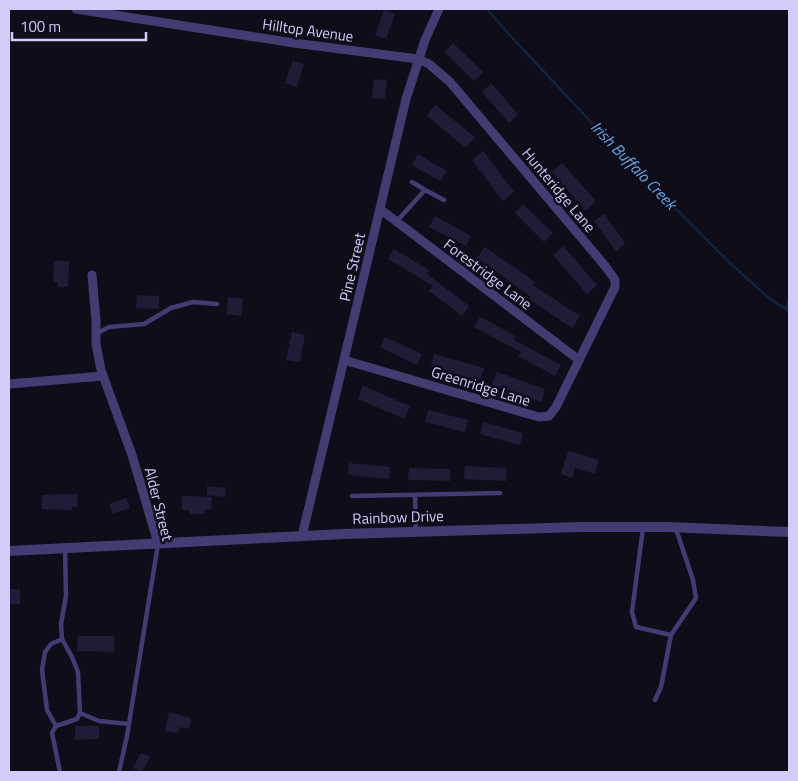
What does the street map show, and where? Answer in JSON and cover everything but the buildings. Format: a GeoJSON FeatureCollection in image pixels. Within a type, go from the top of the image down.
{"type":"FeatureCollection","features":[{"type":"Feature","properties":{"kind":"street","name":"Hilltop Avenue"},"geometry":{"type":"LineString","coordinates":[[76,9],[294,43],[418,59]]}},
{"type":"Feature","properties":{"kind":"street","name":"Pine Street"},"geometry":{"type":"LineString","coordinates":[[302,536],[406,99],[418,59],[439,9]]}},
{"type":"Feature","properties":{"kind":"street","name":"Hunteridge Lane"},"geometry":{"type":"LineString","coordinates":[[418,59],[429,64],[450,82],[615,280],[615,287],[579,360]]}},
{"type":"Feature","properties":{"kind":"street","name":"Forestridge Lane"},"geometry":{"type":"LineString","coordinates":[[380,209],[579,360]]}},
{"type":"Feature","properties":{"kind":"street","name":"Alder Street"},"geometry":{"type":"LineString","coordinates":[[92,275],[96,344],[103,376],[129,446],[158,543]]}},
{"type":"Feature","properties":{"kind":"street","name":"Greenridge Lane"},"geometry":{"type":"LineString","coordinates":[[344,360],[539,417],[549,416],[556,407],[579,360]]}},
{"type":"Feature","properties":{"kind":"street"},"geometry":{"type":"LineString","coordinates":[[9,384],[103,376]]}},
{"type":"Feature","properties":{"kind":"street","name":"Rainbow Drive"},"geometry":{"type":"LineString","coordinates":[[9,551],[302,536],[643,526],[789,532]]}},
{"type":"Feature","properties":{"kind":"lane"},"geometry":{"type":"LineString","coordinates":[[412,182],[444,200]]}},
{"type":"Feature","properties":{"kind":"lane"},"geometry":{"type":"LineString","coordinates":[[396,222],[425,190]]}},
{"type":"Feature","properties":{"kind":"lane"},"geometry":{"type":"LineString","coordinates":[[96,334],[109,327],[144,324],[171,308],[193,302],[216,304]]}},
{"type":"Feature","properties":{"kind":"lane"},"geometry":{"type":"LineString","coordinates":[[352,496],[500,493]]}},
{"type":"Feature","properties":{"kind":"lane"},"geometry":{"type":"LineString","coordinates":[[416,495],[416,532]]}},
{"type":"Feature","properties":{"kind":"lane"},"geometry":{"type":"LineString","coordinates":[[643,526],[632,612],[633,621],[636,627],[671,635]]}},
{"type":"Feature","properties":{"kind":"lane"},"geometry":{"type":"LineString","coordinates":[[655,700],[662,687],[671,635],[696,598],[693,580],[676,527]]}},
{"type":"Feature","properties":{"kind":"lane","name":"Alder Street"},"geometry":{"type":"LineString","coordinates":[[119,772],[129,724],[158,543]]}},
{"type":"Feature","properties":{"kind":"lane"},"geometry":{"type":"LineString","coordinates":[[60,772],[52,734],[56,726],[77,719],[80,713],[78,672],[62,639],[61,624],[66,596],[65,548]]}},
{"type":"Feature","properties":{"kind":"lane"},"geometry":{"type":"LineString","coordinates":[[56,726],[47,710],[42,670],[45,652],[50,644],[62,639]]}},
{"type":"Feature","properties":{"kind":"lane"},"geometry":{"type":"LineString","coordinates":[[80,713],[99,721],[129,724]]}},
{"type":"Feature","properties":{"kind":"waterway","name":"Irish Buffalo Creek"},"geometry":{"type":"LineString","coordinates":[[487,9],[618,151],[731,264],[770,299],[789,311]]}},
{"type":"Feature","properties":{"kind":"waterway"},"geometry":{"type":"LineString","coordinates":[[786,309],[789,299]]}}]}
